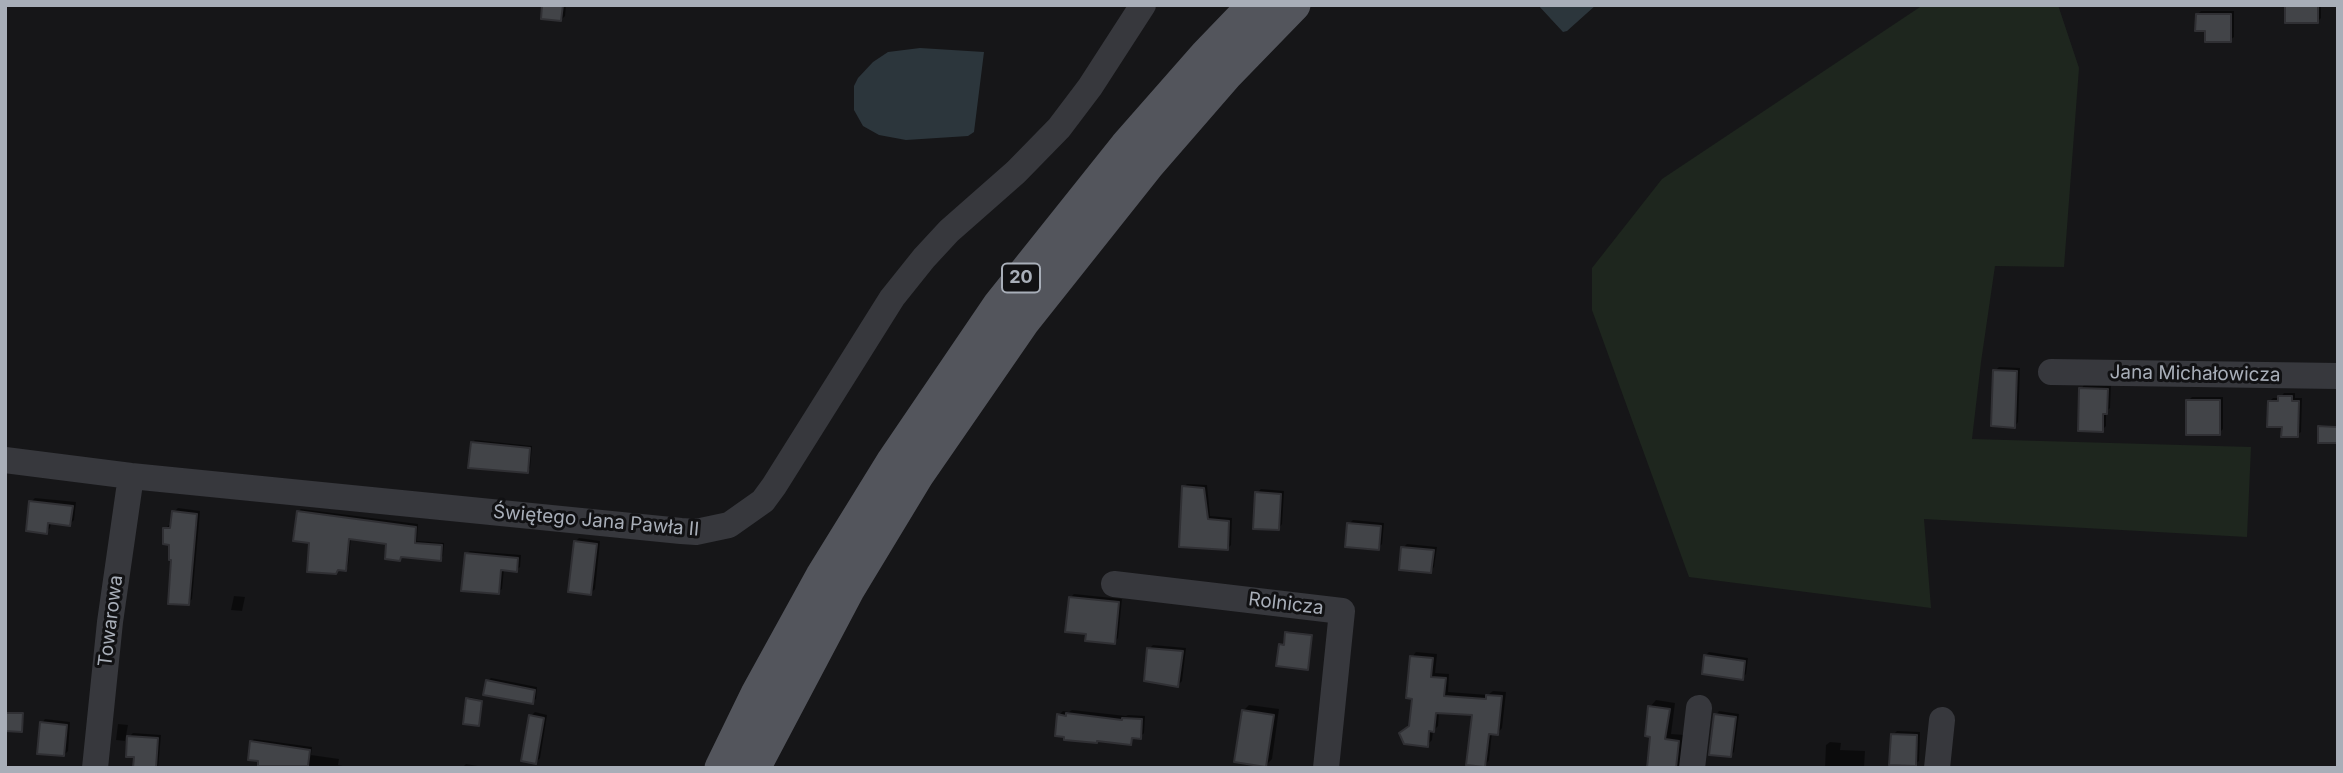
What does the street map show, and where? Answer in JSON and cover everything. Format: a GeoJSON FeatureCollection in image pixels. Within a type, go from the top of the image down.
{"type":"FeatureCollection","features":[{"type":"Feature","properties":{"kind":"main road","name":"20"},"geometry":{"type":"LineString","coordinates":[[720,768],[822,576],[894,461],[992,316],[1126,146],[1254,5]]}},
{"type":"Feature","properties":{"kind":"main road","name":"20"},"geometry":{"type":"LineString","coordinates":[[754,768],[848,590],[917,476],[1024,321],[1148,164],[1294,5]]}},
{"type":"Feature","properties":{"kind":"street","name":"Świętego Jana Pawła II"},"geometry":{"type":"LineString","coordinates":[[5,460],[696,533],[729,525],[755,507],[774,486],[892,298],[949,232],[1016,172],[1059,128],[1090,87],[1143,5]]}},
{"type":"Feature","properties":{"kind":"street","name":"Jana Michałowicza"},"geometry":{"type":"LineString","coordinates":[[2052,372],[2338,376]]}},
{"type":"Feature","properties":{"kind":"street","name":"Towarowa"},"geometry":{"type":"LineString","coordinates":[[94,768],[110,622],[131,475]]}},
{"type":"Feature","properties":{"kind":"street","name":"Rolnicza"},"geometry":{"type":"LineString","coordinates":[[1114,584],[1342,611],[1326,768]]}},
{"type":"Feature","properties":{"kind":"street"},"geometry":{"type":"LineString","coordinates":[[1692,768],[1699,708]]}},
{"type":"Feature","properties":{"kind":"street"},"geometry":{"type":"LineString","coordinates":[[1937,768],[1941,720]]}},
{"type":"Feature","properties":{"kind":"shaded area"},"geometry":{"type":"Polygon","coordinates":[[[1538,5],[1596,5],[1563,32],[1538,5]]]}},
{"type":"Feature","properties":{"kind":"shaded area"},"geometry":{"type":"Polygon","coordinates":[[[1923,5],[2058,5],[2079,68],[2064,267],[1995,266],[1972,439],[2251,447],[2247,537],[1924,519],[1931,608],[1689,577],[1592,310],[1592,268],[1662,179],[1923,5]]]}},
{"type":"Feature","properties":{"kind":"shaded area"},"geometry":{"type":"Polygon","coordinates":[[[920,48],[984,52],[974,132],[968,136],[906,140],[879,135],[863,126],[854,110],[854,86],[873,62],[888,52],[920,48]]]}},
{"type":"Feature","properties":{"kind":"building"},"geometry":{"type":"Polygon","coordinates":[[[542,5],[563,5],[561,21],[541,19],[542,5]]]}},
{"type":"Feature","properties":{"kind":"building"},"geometry":{"type":"Polygon","coordinates":[[[2285,5],[2318,5],[2318,23],[2285,23],[2285,5]]]}},
{"type":"Feature","properties":{"kind":"building"},"geometry":{"type":"Polygon","coordinates":[[[2196,14],[2231,14],[2231,42],[2205,42],[2205,31],[2195,31],[2196,14]]]}},
{"type":"Feature","properties":{"kind":"building"},"geometry":{"type":"Polygon","coordinates":[[[1993,370],[2017,371],[2015,428],[1991,426],[1993,370]]]}},
{"type":"Feature","properties":{"kind":"building"},"geometry":{"type":"Polygon","coordinates":[[[2079,388],[2108,389],[2103,432],[2078,431],[2079,388]]]}},
{"type":"Feature","properties":{"kind":"building"},"geometry":{"type":"Polygon","coordinates":[[[2278,396],[2292,396],[2292,401],[2299,401],[2298,437],[2281,437],[2282,427],[2267,427],[2268,401],[2278,401],[2278,396]]]}},
{"type":"Feature","properties":{"kind":"building"},"geometry":{"type":"Polygon","coordinates":[[[2186,400],[2220,400],[2220,435],[2186,435],[2186,400]]]}},
{"type":"Feature","properties":{"kind":"building"},"geometry":{"type":"Polygon","coordinates":[[[2318,426],[2337,427],[2337,443],[2318,443],[2318,426]]]}},
{"type":"Feature","properties":{"kind":"building"},"geometry":{"type":"Polygon","coordinates":[[[471,442],[530,448],[528,473],[468,468],[471,442]]]}},
{"type":"Feature","properties":{"kind":"building"},"geometry":{"type":"Polygon","coordinates":[[[1182,486],[1204,488],[1208,519],[1229,521],[1228,550],[1179,547],[1182,486]]]}},
{"type":"Feature","properties":{"kind":"building"},"geometry":{"type":"Polygon","coordinates":[[[1255,492],[1281,494],[1279,530],[1253,529],[1255,492]]]}},
{"type":"Feature","properties":{"kind":"building"},"geometry":{"type":"Polygon","coordinates":[[[29,501],[73,506],[70,526],[48,523],[47,534],[26,531],[29,501]]]}},
{"type":"Feature","properties":{"kind":"building"},"geometry":{"type":"Polygon","coordinates":[[[172,511],[197,514],[189,605],[168,604],[171,560],[169,545],[163,544],[163,528],[170,528],[172,511]]]}},
{"type":"Feature","properties":{"kind":"building"},"geometry":{"type":"Polygon","coordinates":[[[297,511],[416,527],[415,543],[442,545],[441,561],[401,557],[400,561],[385,559],[386,544],[349,539],[346,571],[338,570],[336,574],[307,572],[309,543],[293,541],[297,511]]]}},
{"type":"Feature","properties":{"kind":"building"},"geometry":{"type":"Polygon","coordinates":[[[1347,523],[1381,526],[1379,550],[1345,547],[1347,523]]]}},
{"type":"Feature","properties":{"kind":"building"},"geometry":{"type":"Polygon","coordinates":[[[574,541],[597,544],[591,595],[568,592],[574,541]]]}},
{"type":"Feature","properties":{"kind":"building"},"geometry":{"type":"Polygon","coordinates":[[[1401,547],[1434,550],[1431,573],[1399,570],[1401,547]]]}},
{"type":"Feature","properties":{"kind":"building"},"geometry":{"type":"Polygon","coordinates":[[[465,553],[518,558],[517,572],[501,570],[499,594],[461,591],[465,553]]]}},
{"type":"Feature","properties":{"kind":"building"},"geometry":{"type":"Polygon","coordinates":[[[1069,597],[1119,602],[1115,644],[1085,641],[1086,634],[1065,632],[1069,597]]]}},
{"type":"Feature","properties":{"kind":"building"},"geometry":{"type":"Polygon","coordinates":[[[1285,632],[1312,635],[1308,670],[1276,666],[1279,644],[1284,645],[1285,632]]]}},
{"type":"Feature","properties":{"kind":"building"},"geometry":{"type":"Polygon","coordinates":[[[1147,648],[1183,651],[1178,687],[1144,681],[1147,648]]]}},
{"type":"Feature","properties":{"kind":"building"},"geometry":{"type":"Polygon","coordinates":[[[1704,655],[1745,661],[1743,680],[1702,674],[1704,655]]]}},
{"type":"Feature","properties":{"kind":"building"},"geometry":{"type":"Polygon","coordinates":[[[1410,656],[1433,658],[1431,677],[1446,678],[1444,696],[1486,699],[1486,695],[1502,696],[1498,735],[1489,734],[1485,767],[1466,765],[1472,715],[1436,713],[1434,732],[1429,731],[1428,747],[1404,744],[1399,733],[1409,726],[1412,699],[1406,698],[1410,656]]]}},
{"type":"Feature","properties":{"kind":"building"},"geometry":{"type":"Polygon","coordinates":[[[486,680],[535,690],[533,704],[483,695],[486,680]]]}},
{"type":"Feature","properties":{"kind":"building"},"geometry":{"type":"Polygon","coordinates":[[[466,698],[482,701],[479,726],[463,724],[466,698]]]}},
{"type":"Feature","properties":{"kind":"building"},"geometry":{"type":"Polygon","coordinates":[[[1648,706],[1670,709],[1665,739],[1679,741],[1676,768],[1647,768],[1650,737],[1645,736],[1648,706]]]}},
{"type":"Feature","properties":{"kind":"building"},"geometry":{"type":"Polygon","coordinates":[[[1242,710],[1274,715],[1266,767],[1234,762],[1242,710]]]}},
{"type":"Feature","properties":{"kind":"building"},"geometry":{"type":"Polygon","coordinates":[[[5,713],[23,713],[22,732],[5,731],[5,713]]]}},
{"type":"Feature","properties":{"kind":"building"},"geometry":{"type":"Polygon","coordinates":[[[1066,713],[1122,720],[1142,719],[1141,739],[1132,738],[1131,745],[1064,740],[1064,737],[1055,736],[1057,714],[1066,716],[1066,713]]]}},
{"type":"Feature","properties":{"kind":"building"},"geometry":{"type":"Polygon","coordinates":[[[1714,714],[1736,717],[1731,757],[1709,755],[1714,714]]]}},
{"type":"Feature","properties":{"kind":"building"},"geometry":{"type":"Polygon","coordinates":[[[529,715],[544,718],[536,764],[521,761],[529,715]]]}},
{"type":"Feature","properties":{"kind":"building"},"geometry":{"type":"Polygon","coordinates":[[[40,722],[67,725],[64,756],[37,754],[40,722]]]}},
{"type":"Feature","properties":{"kind":"building"},"geometry":{"type":"Polygon","coordinates":[[[1891,734],[1917,735],[1916,766],[1889,765],[1891,734]]]}},
{"type":"Feature","properties":{"kind":"building"},"geometry":{"type":"Polygon","coordinates":[[[127,736],[158,738],[156,768],[133,768],[134,757],[126,757],[127,736]]]}},
{"type":"Feature","properties":{"kind":"building"},"geometry":{"type":"Polygon","coordinates":[[[250,741],[310,750],[308,766],[258,766],[258,761],[248,760],[250,741]]]}}]}
